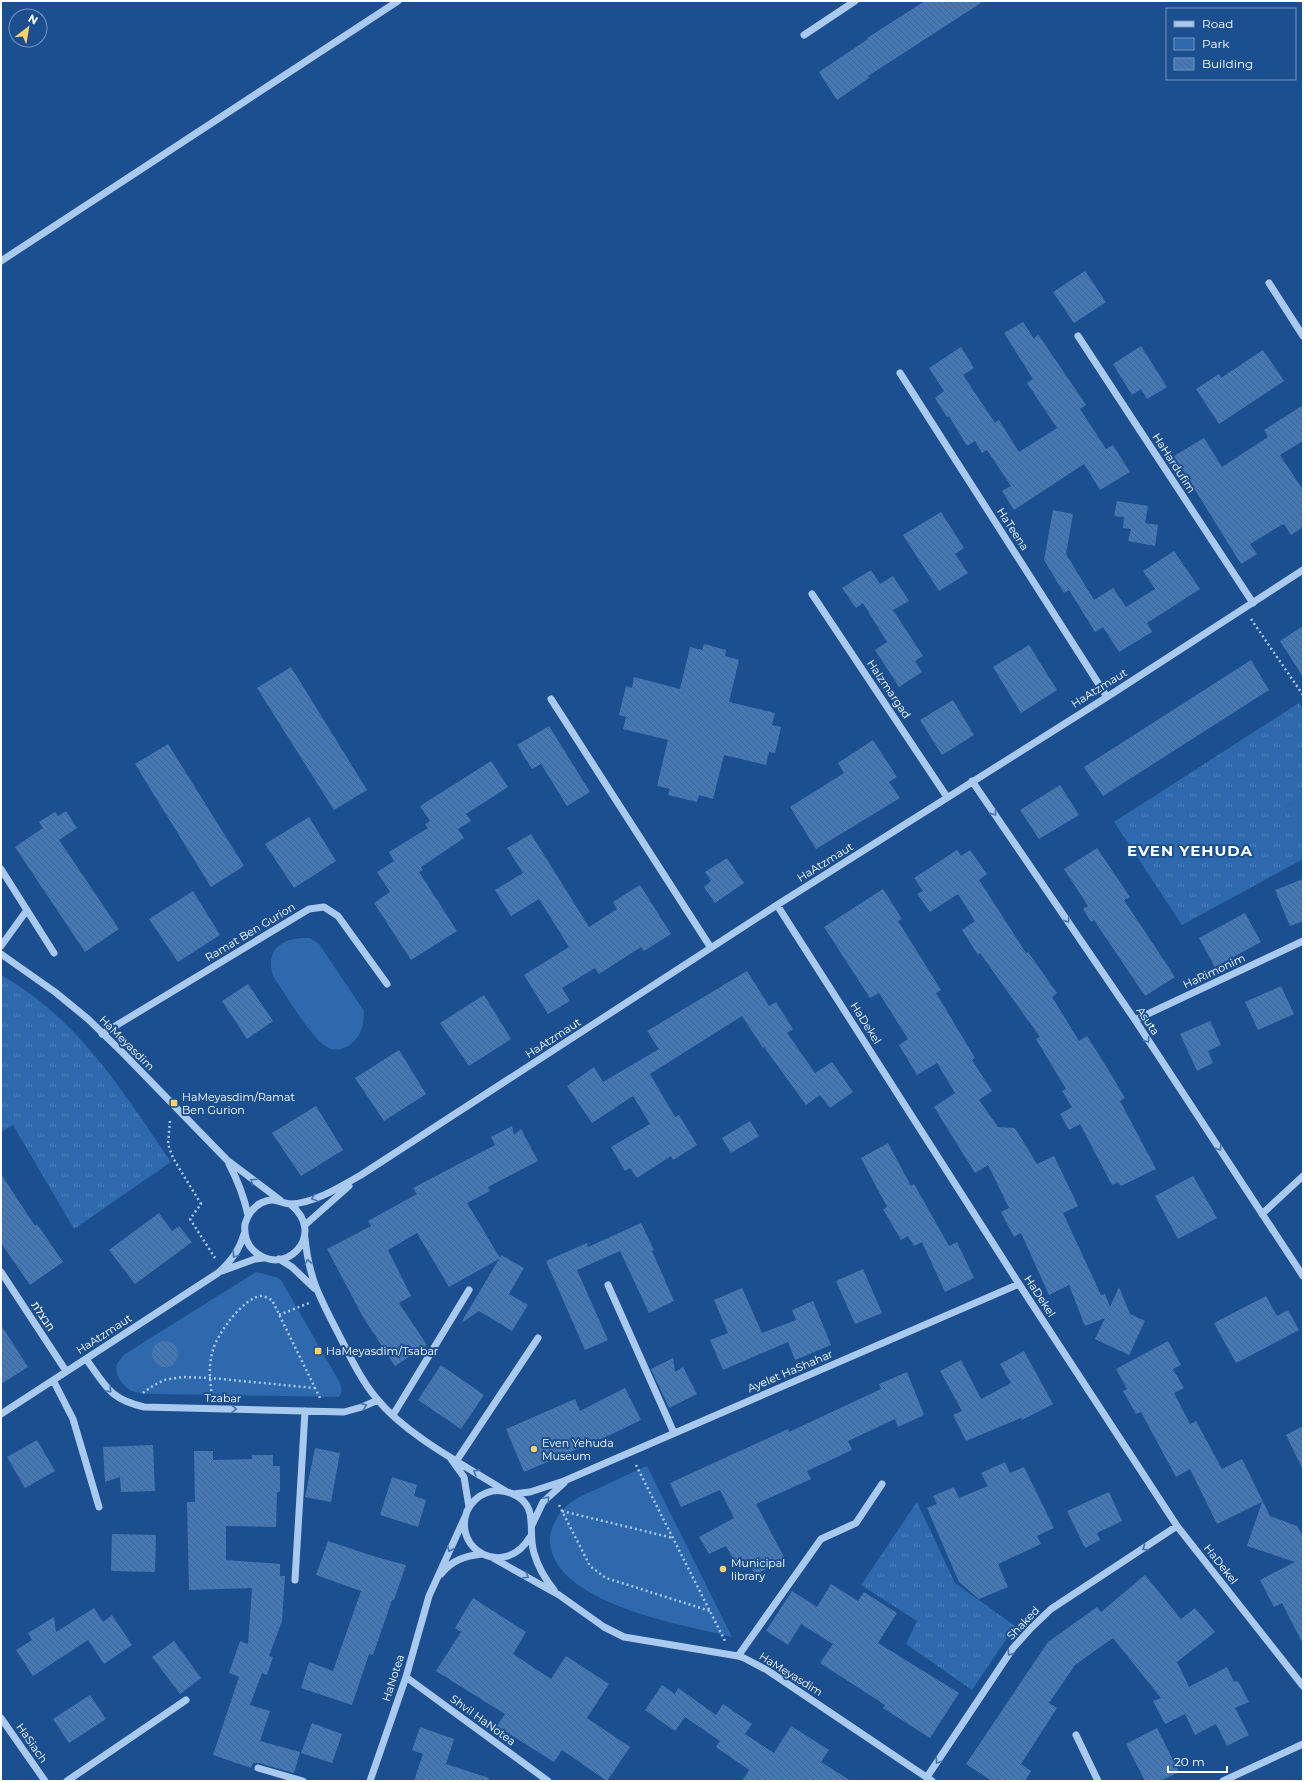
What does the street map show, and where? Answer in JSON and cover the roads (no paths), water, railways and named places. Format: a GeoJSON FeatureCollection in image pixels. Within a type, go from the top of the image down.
{"type":"FeatureCollection","features":[{"type":"Feature","properties":{"kind":"street"},"geometry":{"type":"LineString","coordinates":[[1,261],[398,1]]}},
{"type":"Feature","properties":{"kind":"street"},"geometry":{"type":"LineString","coordinates":[[804,35],[855,1]]}},
{"type":"Feature","properties":{"kind":"street"},"geometry":{"type":"LineString","coordinates":[[1269,283],[1303,336]]}},
{"type":"Feature","properties":{"kind":"street","name":"HaHardufim"},"geometry":{"type":"LineString","coordinates":[[1078,336],[1253,603]]}},
{"type":"Feature","properties":{"kind":"street","name":"HaTeena"},"geometry":{"type":"LineString","coordinates":[[900,373],[1107,696]]}},
{"type":"Feature","properties":{"kind":"street","name":"HaAtzmaut"},"geometry":{"type":"LineString","coordinates":[[290,1204],[321,1196],[361,1175],[972,780],[1107,696],[1303,570]]}},
{"type":"Feature","properties":{"kind":"street","name":"HaIzmargad"},"geometry":{"type":"LineString","coordinates":[[812,594],[947,797]]}},
{"type":"Feature","properties":{"kind":"street"},"geometry":{"type":"LineString","coordinates":[[551,699],[711,948]]}},
{"type":"Feature","properties":{"kind":"street","name":"Asuta"},"geometry":{"type":"LineString","coordinates":[[972,780],[1135,1020],[1303,1276]]}},
{"type":"Feature","properties":{"kind":"street"},"geometry":{"type":"LineString","coordinates":[[1,869],[54,953]]}},
{"type":"Feature","properties":{"kind":"street","name":"HaDekel"},"geometry":{"type":"LineString","coordinates":[[778,905],[1018,1284],[1178,1526],[1303,1686]]}},
{"type":"Feature","properties":{"kind":"street","name":"Ramat Ben Gurion"},"geometry":{"type":"LineString","coordinates":[[102,1034],[309,909],[324,907],[338,916],[387,984]]}},
{"type":"Feature","properties":{"kind":"street"},"geometry":{"type":"LineString","coordinates":[[1,946],[27,910]]}},
{"type":"Feature","properties":{"kind":"street","name":"HaRimonim"},"geometry":{"type":"LineString","coordinates":[[1135,1020],[1303,941]]}},
{"type":"Feature","properties":{"kind":"street","name":"HaMeyasdim"},"geometry":{"type":"LineString","coordinates":[[1,954],[55,992],[102,1034],[226,1160],[280,1200]]}},
{"type":"Feature","properties":{"kind":"street","name":"HaMeyasdim"},"geometry":{"type":"LineString","coordinates":[[226,1160],[238,1180],[248,1215]]}},
{"type":"Feature","properties":{"kind":"street","name":"HaAtzmaut"},"geometry":{"type":"LineString","coordinates":[[305,1225],[361,1175]]}},
{"type":"Feature","properties":{"kind":"street"},"geometry":{"type":"LineString","coordinates":[[1262,1214],[1303,1176]]}},
{"type":"Feature","properties":{"kind":"street"},"geometry":{"type":"LineString","coordinates":[[305,1233],[303,1242],[298,1249],[292,1255],[279,1259],[265,1258],[257,1254],[251,1248],[245,1232],[248,1215],[253,1208],[260,1203],[270,1200],[280,1200],[290,1204],[298,1210],[305,1225],[309,1267],[316,1290],[359,1373],[378,1400],[404,1424],[446,1453],[510,1493]]}},
{"type":"Feature","properties":{"kind":"street","name":"HaAtzmaut"},"geometry":{"type":"LineString","coordinates":[[1,1414],[220,1271],[234,1258],[240,1248],[245,1232]]}},
{"type":"Feature","properties":{"kind":"street","name":"HaAtzmaut"},"geometry":{"type":"LineString","coordinates":[[220,1271],[256,1259],[265,1258]]}},
{"type":"Feature","properties":{"kind":"street"},"geometry":{"type":"LineString","coordinates":[[279,1259],[292,1267],[316,1290]]}},
{"type":"Feature","properties":{"kind":"street","name":"חבצלת"},"geometry":{"type":"LineString","coordinates":[[1,1272],[66,1372]]}},
{"type":"Feature","properties":{"kind":"street","name":"Ayelet HaShahar"},"geometry":{"type":"LineString","coordinates":[[510,1493],[530,1492],[570,1478],[1018,1284]]}},
{"type":"Feature","properties":{"kind":"street"},"geometry":{"type":"LineString","coordinates":[[608,1285],[674,1433]]}},
{"type":"Feature","properties":{"kind":"street"},"geometry":{"type":"LineString","coordinates":[[394,1415],[470,1290]]}},
{"type":"Feature","properties":{"kind":"street"},"geometry":{"type":"LineString","coordinates":[[457,1460],[538,1338]]}},
{"type":"Feature","properties":{"kind":"street","name":"Tzabar"},"geometry":{"type":"LineString","coordinates":[[86,1359],[107,1389],[128,1404],[144,1407],[326,1411],[352,1410],[378,1400]]}},
{"type":"Feature","properties":{"kind":"street"},"geometry":{"type":"LineString","coordinates":[[53,1380],[73,1419],[99,1507]]}},
{"type":"Feature","properties":{"kind":"street"},"geometry":{"type":"LineString","coordinates":[[295,1580],[305,1411]]}},
{"type":"Feature","properties":{"kind":"street"},"geometry":{"type":"LineString","coordinates":[[446,1453],[464,1477],[469,1507]]}},
{"type":"Feature","properties":{"kind":"street","name":"Ayelet HaShahar"},"geometry":{"type":"LineString","coordinates":[[532,1525],[543,1502],[570,1478]]}},
{"type":"Feature","properties":{"kind":"street"},"geometry":{"type":"LineString","coordinates":[[735,1656],[821,1539],[856,1523],[882,1484]]}},
{"type":"Feature","properties":{"kind":"street"},"geometry":{"type":"LineString","coordinates":[[496,1490],[510,1493],[518,1496],[526,1504],[531,1514],[532,1525],[530,1537],[524,1546],[515,1554],[504,1558],[493,1558],[482,1554],[473,1547],[467,1538],[464,1527],[465,1516],[469,1507],[476,1498],[485,1493],[496,1490]]}},
{"type":"Feature","properties":{"kind":"street","name":"HaNotea"},"geometry":{"type":"LineString","coordinates":[[370,1781],[406,1676],[435,1582],[465,1516]]}},
{"type":"Feature","properties":{"kind":"street","name":"Shaked"},"geometry":{"type":"LineString","coordinates":[[929,1779],[1013,1648],[1031,1628],[1051,1609],[1178,1526]]}},
{"type":"Feature","properties":{"kind":"street","name":"HaMeyasdim"},"geometry":{"type":"LineString","coordinates":[[530,1537],[533,1552],[543,1574],[559,1595]]}},
{"type":"Feature","properties":{"kind":"street","name":"HaNotea"},"geometry":{"type":"LineString","coordinates":[[435,1582],[453,1562],[466,1556],[482,1554]]}},
{"type":"Feature","properties":{"kind":"street","name":"HaMeyasdim"},"geometry":{"type":"LineString","coordinates":[[493,1558],[559,1595],[604,1627],[624,1637],[744,1658],[767,1670],[929,1779]]}},
{"type":"Feature","properties":{"kind":"street","name":"Shvil HaNotea"},"geometry":{"type":"LineString","coordinates":[[406,1676],[548,1781]]}},
{"type":"Feature","properties":{"kind":"street"},"geometry":{"type":"LineString","coordinates":[[67,1781],[186,1700]]}},
{"type":"Feature","properties":{"kind":"street","name":"HaSiach"},"geometry":{"type":"LineString","coordinates":[[1,1718],[45,1781]]}},
{"type":"Feature","properties":{"kind":"street"},"geometry":{"type":"LineString","coordinates":[[1076,1735],[1098,1781]]}},
{"type":"Feature","properties":{"kind":"street"},"geometry":{"type":"LineString","coordinates":[[1223,1781],[1303,1744]]}},
{"type":"Feature","properties":{"kind":"street"},"geometry":{"type":"LineString","coordinates":[[258,1768],[303,1781]]}},
{"type":"Feature","properties":{"kind":"place","name":"HaMeyasdim/Ramat Ben Gurion"},"geometry":{"type":"Point","coordinates":[174,1103]}},
{"type":"Feature","properties":{"kind":"place","name":"HaMeyasdim/Tsabar"},"geometry":{"type":"Point","coordinates":[318,1351]}},
{"type":"Feature","properties":{"kind":"place","name":"Even Yehuda Museum"},"geometry":{"type":"Point","coordinates":[534,1449]}},
{"type":"Feature","properties":{"kind":"place","name":"Municipal library"},"geometry":{"type":"Point","coordinates":[723,1569]}},
{"type":"Feature","properties":{"kind":"district","name":"EVEN YEHUDA"},"geometry":{"type":"Point","coordinates":[1190,850]}}]}
